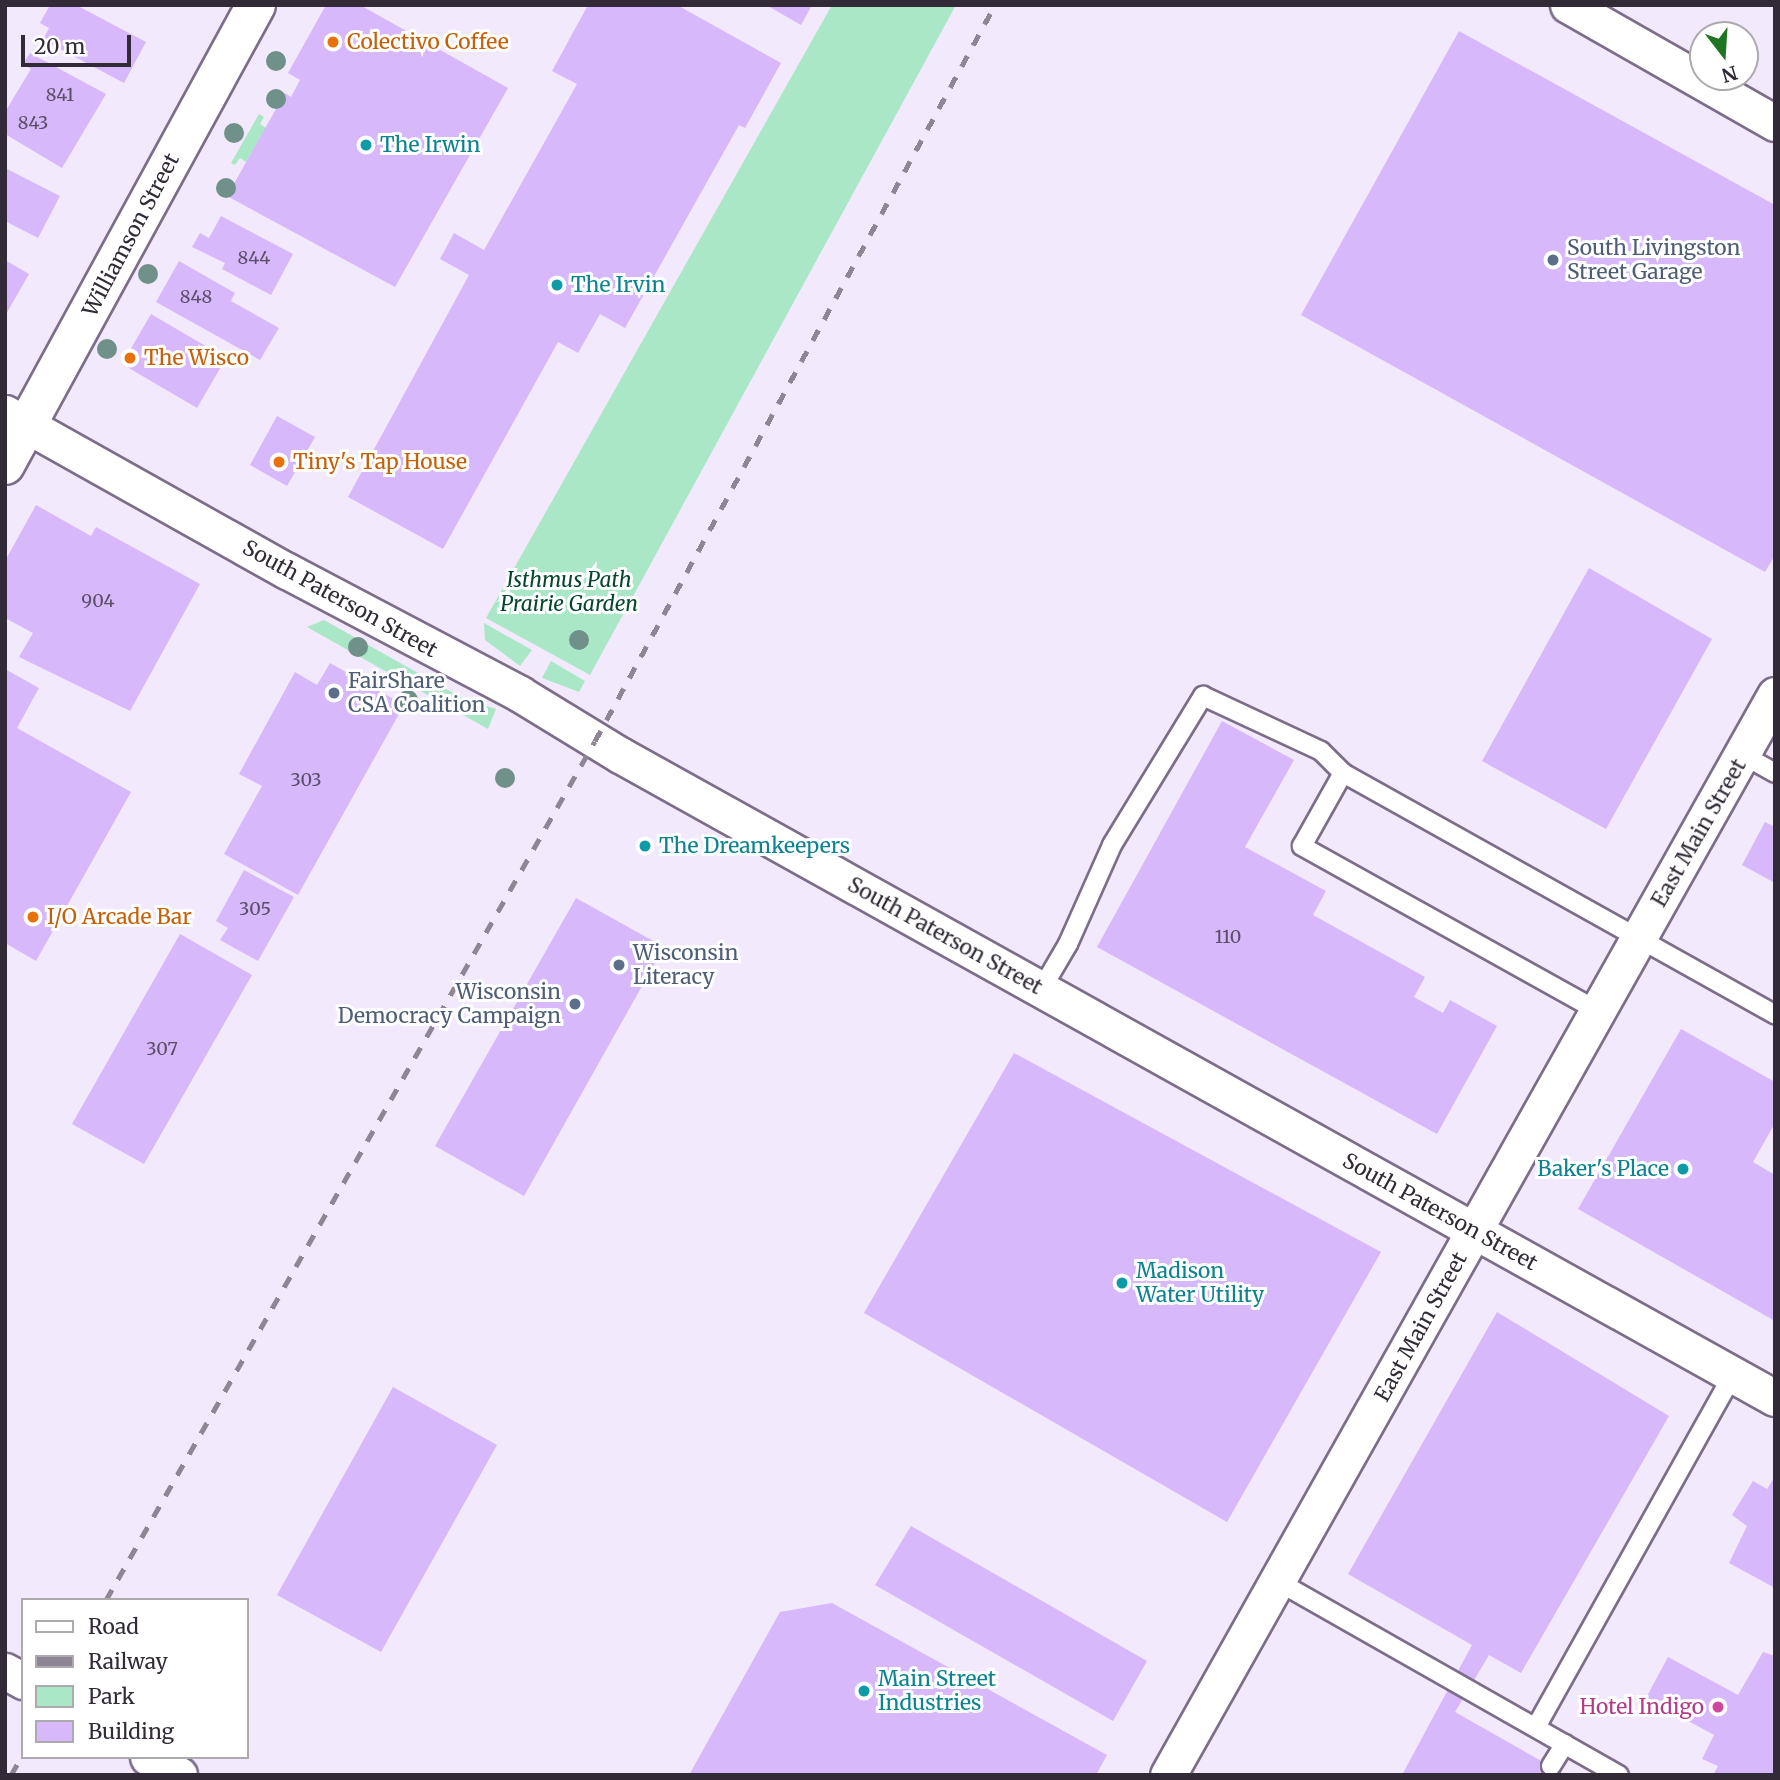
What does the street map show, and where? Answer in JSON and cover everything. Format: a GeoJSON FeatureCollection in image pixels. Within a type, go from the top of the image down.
{"type":"FeatureCollection","features":[{"type":"Feature","properties":{"kind":"street","name":"Williamson Street"},"geometry":{"type":"LineString","coordinates":[[5,465],[17,419],[256,5]]}},
{"type":"Feature","properties":{"kind":"street"},"geometry":{"type":"LineString","coordinates":[[1568,5],[1775,123]]}},
{"type":"Feature","properties":{"kind":"street","name":"South Paterson Street"},"geometry":{"type":"LineString","coordinates":[[17,419],[520,694],[620,755],[1775,1398]]}},
{"type":"Feature","properties":{"kind":"street","name":"East Main Street"},"geometry":{"type":"LineString","coordinates":[[1168,1775],[1279,1582],[1775,695]]}},
{"type":"Feature","properties":{"kind":"street"},"geometry":{"type":"LineString","coordinates":[[5,1671],[21,1680]]}},
{"type":"Feature","properties":{"kind":"street"},"geometry":{"type":"LineString","coordinates":[[151,1759],[179,1775]]}},
{"type":"Feature","properties":{"kind":"lane"},"geometry":{"type":"LineString","coordinates":[[1041,989],[1068,944],[1112,845],[1203,696],[1321,751],[1343,773],[1775,1014]]}},
{"type":"Feature","properties":{"kind":"lane"},"geometry":{"type":"LineString","coordinates":[[1743,755],[1775,773]]}},
{"type":"Feature","properties":{"kind":"lane"},"geometry":{"type":"LineString","coordinates":[[1343,773],[1302,846],[1598,1010]]}},
{"type":"Feature","properties":{"kind":"lane"},"geometry":{"type":"LineString","coordinates":[[1536,1727],[1733,1375]]}},
{"type":"Feature","properties":{"kind":"lane"},"geometry":{"type":"LineString","coordinates":[[1279,1582],[1619,1775]]}},
{"type":"Feature","properties":{"kind":"lane"},"geometry":{"type":"LineString","coordinates":[[1551,1766],[1565,1744]]}},
{"type":"Feature","properties":{"kind":"green space","name":"Isthmus Path Prairie Garden"},"geometry":{"type":"Polygon","coordinates":[[[832,5],[956,5],[590,675],[486,618],[832,5]]]}},
{"type":"Feature","properties":{"kind":"green space"},"geometry":{"type":"Polygon","coordinates":[[[259,114],[264,117],[260,124],[266,128],[246,162],[240,158],[235,165],[231,163],[259,114]]]}},
{"type":"Feature","properties":{"kind":"green space"},"geometry":{"type":"Polygon","coordinates":[[[324,620],[464,699],[496,709],[488,729],[307,627],[324,620]]]}},
{"type":"Feature","properties":{"kind":"green space"},"geometry":{"type":"Polygon","coordinates":[[[484,623],[532,650],[520,666],[485,640],[484,623]]]}},
{"type":"Feature","properties":{"kind":"green space"},"geometry":{"type":"Polygon","coordinates":[[[551,661],[585,681],[579,692],[542,678],[551,661]]]}},
{"type":"Feature","properties":{"kind":"building"},"geometry":{"type":"Polygon","coordinates":[[[50,5],[76,5],[146,42],[124,83],[43,40],[49,28],[40,23],[50,5]]]}},
{"type":"Feature","properties":{"kind":"building","name":"The Irwin"},"geometry":{"type":"Polygon","coordinates":[[[326,5],[360,5],[508,88],[395,287],[227,196],[285,93],[291,97],[300,80],[288,73],[326,5]]]}},
{"type":"Feature","properties":{"kind":"building","name":"The Irvin"},"geometry":{"type":"Polygon","coordinates":[[[588,5],[677,5],[781,63],[745,128],[739,125],[625,328],[600,314],[578,353],[558,342],[443,549],[348,497],[469,275],[440,259],[454,233],[484,250],[577,84],[552,71],[588,5]]]}},
{"type":"Feature","properties":{"kind":"building"},"geometry":{"type":"Polygon","coordinates":[[[766,5],[812,5],[801,25],[766,5]]]}},
{"type":"Feature","properties":{"kind":"building","name":"South Livingston Street Garage"},"geometry":{"type":"Polygon","coordinates":[[[1459,31],[1775,205],[1775,555],[1765,572],[1301,315],[1459,31]]]}},
{"type":"Feature","properties":{"kind":"building"},"geometry":{"type":"Polygon","coordinates":[[[30,53],[106,94],[62,168],[5,134],[5,112],[31,69],[23,64],[30,53]]]}},
{"type":"Feature","properties":{"kind":"building"},"geometry":{"type":"Polygon","coordinates":[[[5,168],[60,196],[38,238],[5,221],[5,168]]]}},
{"type":"Feature","properties":{"kind":"building"},"geometry":{"type":"Polygon","coordinates":[[[221,216],[293,254],[271,295],[222,269],[225,263],[192,247],[200,233],[209,238],[221,216]]]}},
{"type":"Feature","properties":{"kind":"building"},"geometry":{"type":"Polygon","coordinates":[[[5,260],[29,274],[5,316],[5,260]]]}},
{"type":"Feature","properties":{"kind":"building"},"geometry":{"type":"Polygon","coordinates":[[[179,261],[235,293],[231,301],[279,328],[260,360],[156,302],[179,261]]]}},
{"type":"Feature","properties":{"kind":"building"},"geometry":{"type":"Polygon","coordinates":[[[151,314],[226,358],[197,408],[122,364],[151,314]]]}},
{"type":"Feature","properties":{"kind":"building"},"geometry":{"type":"Polygon","coordinates":[[[277,416],[315,437],[287,486],[250,465],[277,416]]]}},
{"type":"Feature","properties":{"kind":"building"},"geometry":{"type":"Polygon","coordinates":[[[36,505],[91,536],[96,527],[200,584],[130,711],[19,657],[33,633],[5,618],[5,561],[36,505]]]}},
{"type":"Feature","properties":{"kind":"building"},"geometry":{"type":"Polygon","coordinates":[[[1589,568],[1712,639],[1606,829],[1482,761],[1589,568]]]}},
{"type":"Feature","properties":{"kind":"building"},"geometry":{"type":"Polygon","coordinates":[[[330,663],[404,705],[298,895],[224,854],[262,786],[239,774],[295,672],[317,685],[330,663]]]}},
{"type":"Feature","properties":{"kind":"building"},"geometry":{"type":"Polygon","coordinates":[[[5,669],[39,688],[17,728],[131,792],[36,961],[5,943],[5,669]]]}},
{"type":"Feature","properties":{"kind":"building"},"geometry":{"type":"Polygon","coordinates":[[[1222,721],[1294,760],[1245,847],[1326,891],[1313,915],[1425,977],[1414,997],[1443,1013],[1450,1000],[1497,1026],[1437,1134],[1097,947],[1222,721]]]}},
{"type":"Feature","properties":{"kind":"building"},"geometry":{"type":"Polygon","coordinates":[[[1765,822],[1775,827],[1775,883],[1742,865],[1765,822]]]}},
{"type":"Feature","properties":{"kind":"building"},"geometry":{"type":"Polygon","coordinates":[[[244,870],[294,897],[258,961],[220,940],[228,928],[216,921],[244,870]]]}},
{"type":"Feature","properties":{"kind":"building"},"geometry":{"type":"Polygon","coordinates":[[[576,898],[664,947],[524,1196],[435,1146],[576,898]]]}},
{"type":"Feature","properties":{"kind":"building"},"geometry":{"type":"Polygon","coordinates":[[[180,934],[252,975],[144,1164],[72,1124],[180,934]]]}},
{"type":"Feature","properties":{"kind":"building","name":"Baker's Place"},"geometry":{"type":"Polygon","coordinates":[[[1681,1029],[1775,1082],[1775,1123],[1753,1162],[1775,1175],[1775,1321],[1578,1209],[1681,1029]]]}},
{"type":"Feature","properties":{"kind":"building","name":"Madison Water Utility"},"geometry":{"type":"Polygon","coordinates":[[[1014,1053],[1381,1252],[1227,1522],[864,1313],[1014,1053]]]}},
{"type":"Feature","properties":{"kind":"building"},"geometry":{"type":"Polygon","coordinates":[[[1497,1312],[1669,1416],[1521,1673],[1489,1655],[1455,1712],[1566,1775],[1402,1775],[1472,1645],[1348,1574],[1497,1312]]]}},
{"type":"Feature","properties":{"kind":"building"},"geometry":{"type":"Polygon","coordinates":[[[393,1387],[497,1445],[381,1652],[277,1595],[393,1387]]]}},
{"type":"Feature","properties":{"kind":"building"},"geometry":{"type":"Polygon","coordinates":[[[1775,1476],[1775,1588],[1729,1563],[1747,1526],[1732,1515],[1753,1481],[1767,1489],[1775,1476]]]}},
{"type":"Feature","properties":{"kind":"building"},"geometry":{"type":"Polygon","coordinates":[[[911,1526],[1147,1661],[1113,1721],[875,1585],[911,1526]]]}},
{"type":"Feature","properties":{"kind":"building","name":"Main Street Industries"},"geometry":{"type":"Polygon","coordinates":[[[832,1603],[1107,1755],[1096,1775],[689,1775],[780,1612],[832,1603]]]}},
{"type":"Feature","properties":{"kind":"building","name":"Hotel Indigo"},"geometry":{"type":"Polygon","coordinates":[[[1763,1652],[1775,1656],[1775,1775],[1713,1775],[1718,1766],[1702,1759],[1714,1735],[1646,1698],[1668,1657],[1738,1695],[1763,1652]]]}},
{"type":"Feature","properties":{"kind":"railway"},"geometry":{"type":"LineString","coordinates":[[107,1598],[595,741],[995,5]]}},
{"type":"Feature","properties":{"kind":"railway"},"geometry":{"type":"LineString","coordinates":[[11,1775],[21,1758]]}},
{"type":"Feature","properties":{"kind":"place","name":"Colectivo Coffee"},"geometry":{"type":"Point","coordinates":[333,42]}},
{"type":"Feature","properties":{"kind":"place","name":"The Irwin"},"geometry":{"type":"Point","coordinates":[366,145]}},
{"type":"Feature","properties":{"kind":"place","name":"South Livingston Street Garage"},"geometry":{"type":"Point","coordinates":[1553,260]}},
{"type":"Feature","properties":{"kind":"place","name":"The Irvin"},"geometry":{"type":"Point","coordinates":[557,285]}},
{"type":"Feature","properties":{"kind":"place","name":"The Wisco"},"geometry":{"type":"Point","coordinates":[130,358]}},
{"type":"Feature","properties":{"kind":"place","name":"Tiny's Tap House"},"geometry":{"type":"Point","coordinates":[279,462]}},
{"type":"Feature","properties":{"kind":"place","name":"FairShare CSA Coalition"},"geometry":{"type":"Point","coordinates":[334,693]}},
{"type":"Feature","properties":{"kind":"place","name":"The Dreamkeepers"},"geometry":{"type":"Point","coordinates":[645,846]}},
{"type":"Feature","properties":{"kind":"place","name":"I/O Arcade Bar"},"geometry":{"type":"Point","coordinates":[33,917]}},
{"type":"Feature","properties":{"kind":"place","name":"Wisconsin Literacy"},"geometry":{"type":"Point","coordinates":[619,965]}},
{"type":"Feature","properties":{"kind":"place","name":"Wisconsin Democracy Campaign"},"geometry":{"type":"Point","coordinates":[575,1004]}},
{"type":"Feature","properties":{"kind":"place","name":"Baker's Place"},"geometry":{"type":"Point","coordinates":[1683,1169]}},
{"type":"Feature","properties":{"kind":"place","name":"Madison Water Utility"},"geometry":{"type":"Point","coordinates":[1122,1283]}},
{"type":"Feature","properties":{"kind":"place","name":"Main Street Industries"},"geometry":{"type":"Point","coordinates":[864,1691]}},
{"type":"Feature","properties":{"kind":"place","name":"Hotel Indigo"},"geometry":{"type":"Point","coordinates":[1718,1707]}}]}
